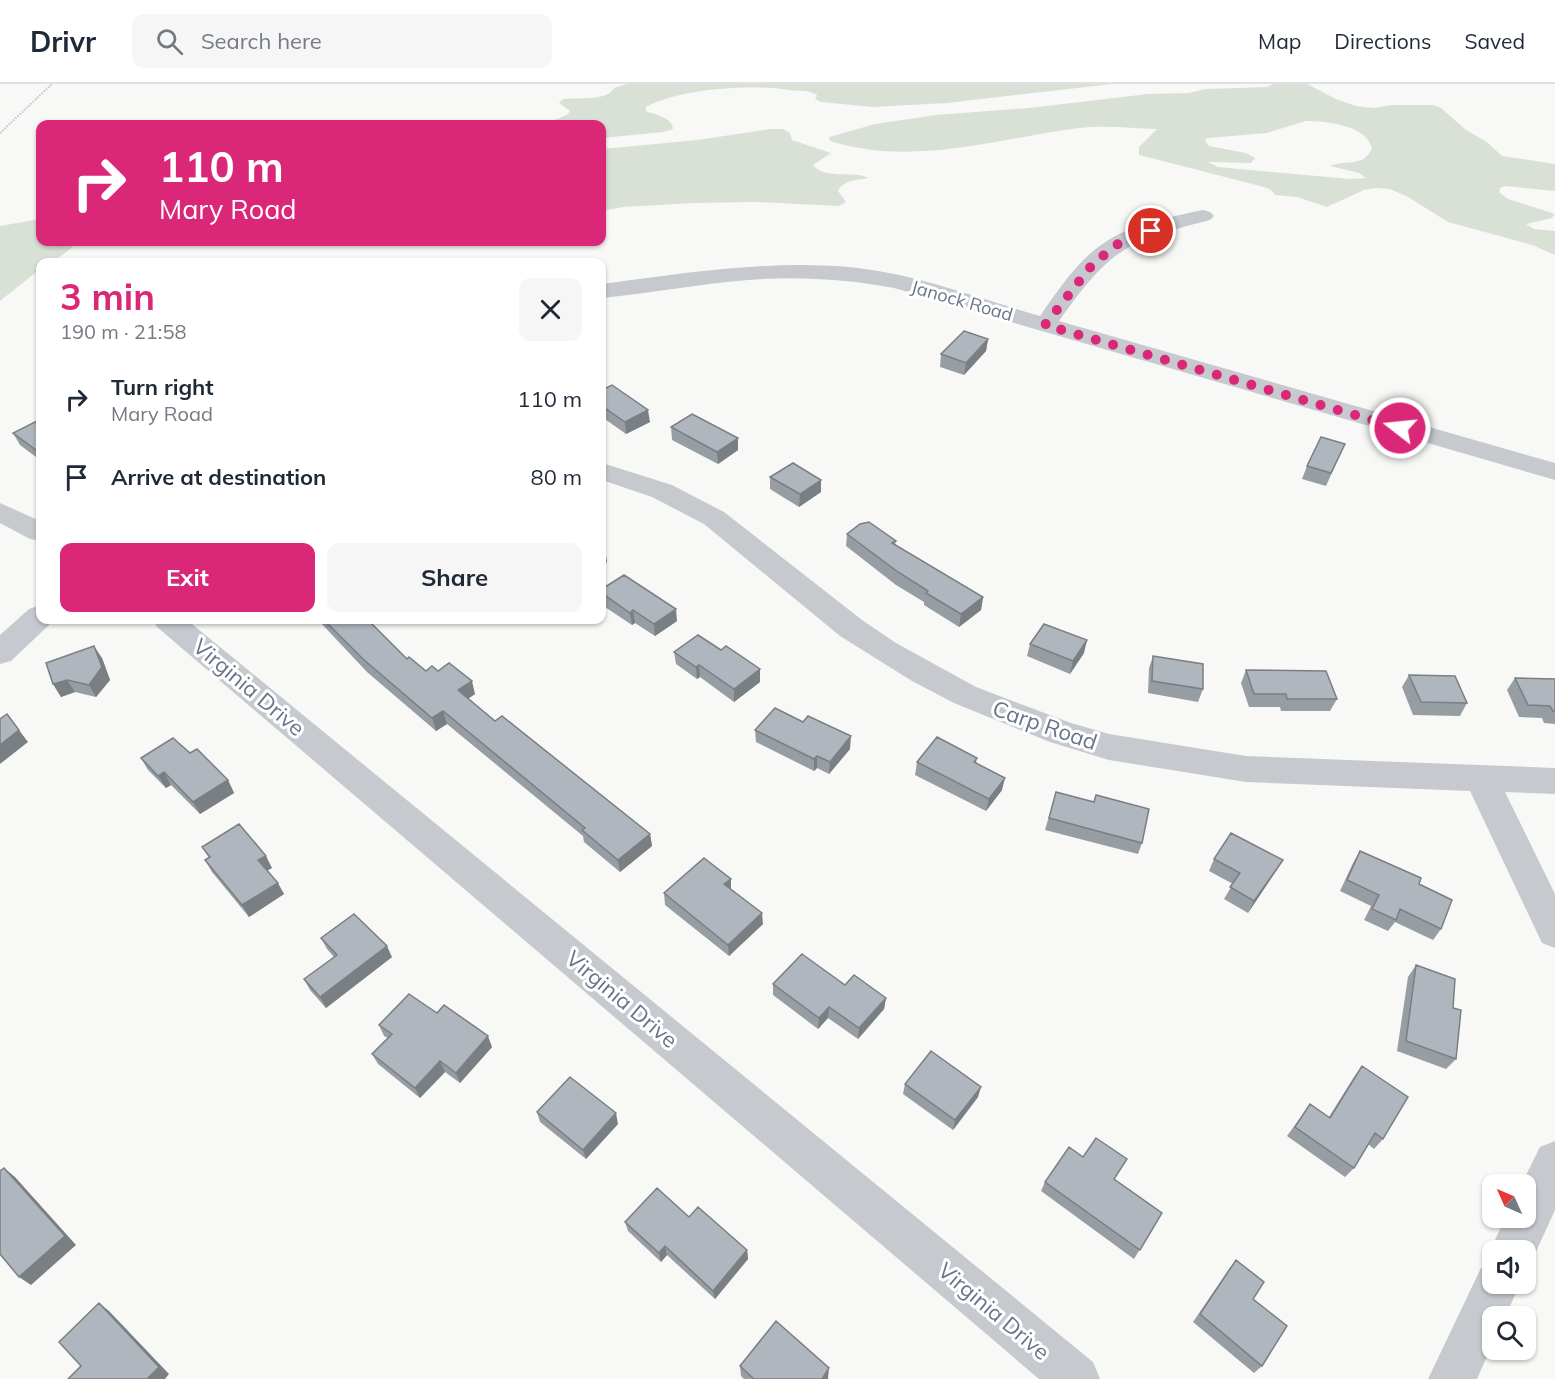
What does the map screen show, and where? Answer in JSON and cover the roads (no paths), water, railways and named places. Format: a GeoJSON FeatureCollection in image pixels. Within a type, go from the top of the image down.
{"type":"FeatureCollection","features":[{"type":"Feature","properties":{"kind":"street"},"geometry":{"type":"LineString","coordinates":[[1045,325],[1092,265],[1116,245],[1165,226],[1203,216]]}},
{"type":"Feature","properties":{"kind":"street","name":"Janock Road"},"geometry":{"type":"LineString","coordinates":[[606,291],[757,272],[836,271],[897,282],[1555,472]]}},
{"type":"Feature","properties":{"kind":"street","name":"Carp Road"},"geometry":{"type":"LineString","coordinates":[[606,472],[662,491],[714,518],[851,628],[923,673],[965,695],[1062,733],[1109,747],[1246,769],[1555,781]]}},
{"type":"Feature","properties":{"kind":"street"},"geometry":{"type":"LineString","coordinates":[[0,512],[36,530]]}},
{"type":"Feature","properties":{"kind":"street"},"geometry":{"type":"LineString","coordinates":[[0,653],[36,620]]}},
{"type":"Feature","properties":{"kind":"street","name":"Virginia Drive"},"geometry":{"type":"LineString","coordinates":[[173,624],[1076,1379]]}},
{"type":"Feature","properties":{"kind":"street"},"geometry":{"type":"LineString","coordinates":[[1481,778],[1555,932]]}},
{"type":"Feature","properties":{"kind":"street"},"geometry":{"type":"LineString","coordinates":[[1518,1240],[1555,1162]]}},
{"type":"Feature","properties":{"kind":"street"},"geometry":{"type":"LineString","coordinates":[[1452,1379],[1492,1294]]}}]}
